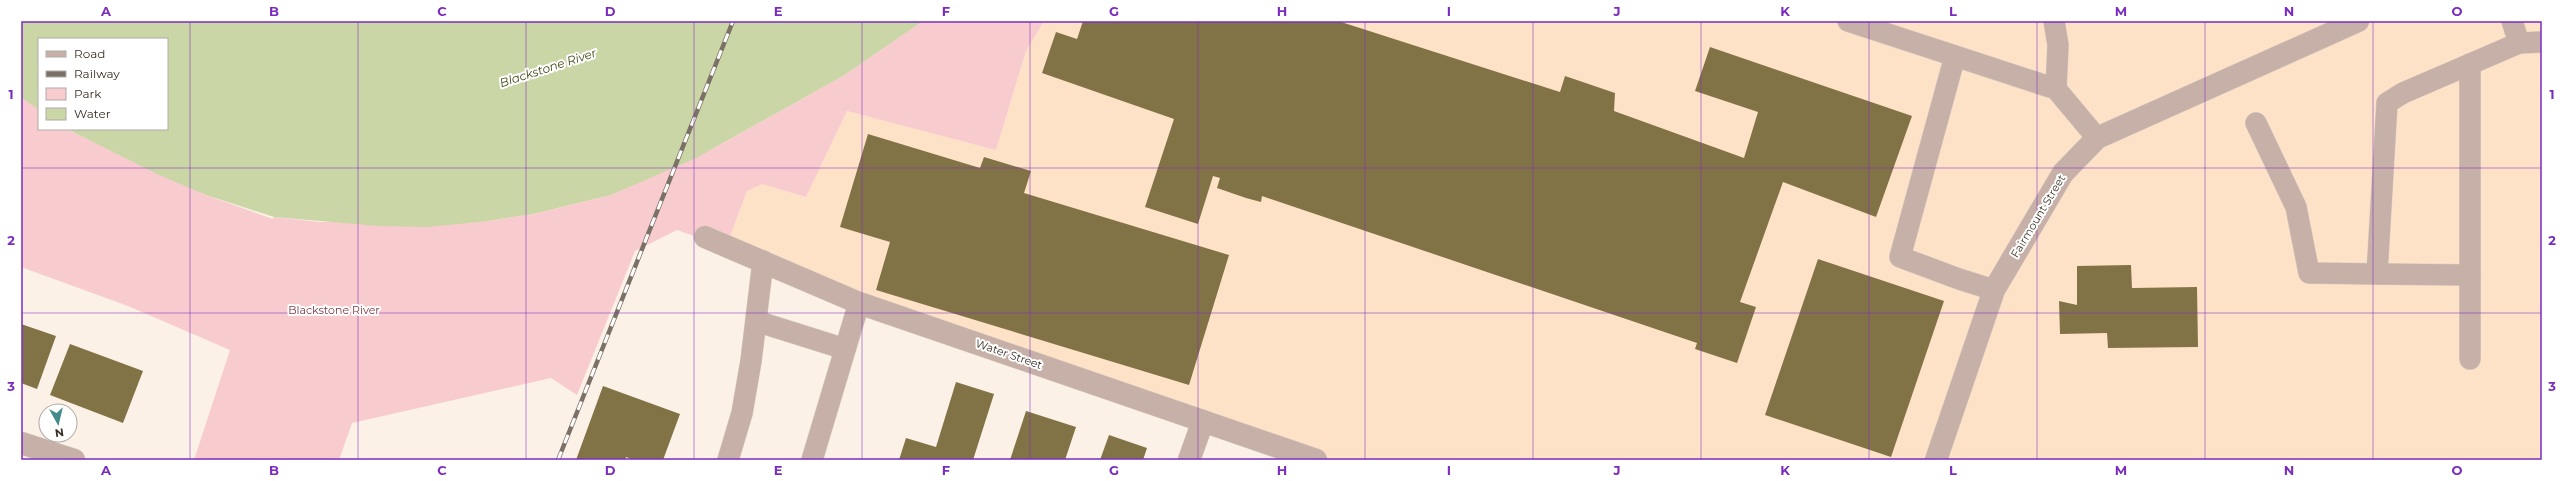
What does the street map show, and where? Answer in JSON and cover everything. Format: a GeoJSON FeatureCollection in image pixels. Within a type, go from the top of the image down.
{"type":"FeatureCollection","features":[{"type":"Feature","properties":{"kind":"street","name":"Fairmount Street"},"geometry":{"type":"LineString","coordinates":[[1936,460],[1994,290],[2063,173],[2097,138],[2358,21]]}},
{"type":"Feature","properties":{"kind":"street","name":"Water Street"},"geometry":{"type":"LineString","coordinates":[[705,237],[859,303],[1316,460]]}},
{"type":"Feature","properties":{"kind":"street"},"geometry":{"type":"LineString","coordinates":[[1189,460],[1203,421]]}},
{"type":"Feature","properties":{"kind":"street"},"geometry":{"type":"LineString","coordinates":[[21,443],[74,460]]}},
{"type":"Feature","properties":{"kind":"lane"},"geometry":{"type":"LineString","coordinates":[[1848,21],[2056,89],[2097,138]]}},
{"type":"Feature","properties":{"kind":"lane"},"geometry":{"type":"LineString","coordinates":[[2054,21],[2058,45],[2056,89]]}},
{"type":"Feature","properties":{"kind":"lane"},"geometry":{"type":"LineString","coordinates":[[2512,21],[2519,43]]}},
{"type":"Feature","properties":{"kind":"lane"},"geometry":{"type":"LineString","coordinates":[[2377,274],[2387,103],[2403,93],[2519,43],[2542,42]]}},
{"type":"Feature","properties":{"kind":"lane"},"geometry":{"type":"LineString","coordinates":[[1955,56],[1900,257],[1994,290]]}},
{"type":"Feature","properties":{"kind":"lane"},"geometry":{"type":"LineString","coordinates":[[2470,64],[2470,359]]}},
{"type":"Feature","properties":{"kind":"lane"},"geometry":{"type":"LineString","coordinates":[[2256,122],[2296,207],[2309,273],[2470,275]]}},
{"type":"Feature","properties":{"kind":"lane"},"geometry":{"type":"LineString","coordinates":[[728,460],[742,413],[756,321],[763,261]]}},
{"type":"Feature","properties":{"kind":"lane"},"geometry":{"type":"LineString","coordinates":[[812,460],[859,303]]}},
{"type":"Feature","properties":{"kind":"lane"},"geometry":{"type":"LineString","coordinates":[[756,321],[845,349]]}},
{"type":"Feature","properties":{"kind":"shaded area"},"geometry":{"type":"Polygon","coordinates":[[[1044,21],[2542,21],[2542,460],[1282,460],[1134,409],[891,319],[726,247],[751,180],[806,197],[847,111],[996,149],[1026,51],[1044,21]]]}},
{"type":"Feature","properties":{"kind":"green space","name":"Blackstone River"},"geometry":{"type":"Polygon","coordinates":[[[923,21],[1044,21],[1026,51],[996,150],[847,111],[806,197],[762,184],[747,191],[726,247],[677,230],[635,251],[577,395],[551,378],[352,423],[339,460],[194,460],[230,350],[128,306],[21,267],[21,92],[38,106],[38,130],[68,130],[206,195],[273,219],[274,217],[320,222],[480,222],[533,214],[611,195],[714,148],[843,76],[923,21]]]}},
{"type":"Feature","properties":{"kind":"water"},"geometry":{"type":"Polygon","coordinates":[[[21,21],[923,21],[843,76],[696,158],[611,195],[533,214],[480,222],[427,227],[378,226],[274,217],[206,195],[157,174],[69,130],[168,130],[168,38],[38,38],[38,109],[21,97],[21,21]]]}},
{"type":"Feature","properties":{"kind":"building"},"geometry":{"type":"Polygon","coordinates":[[[1083,21],[1338,21],[1560,92],[1565,76],[1615,93],[1614,111],[1744,158],[1758,112],[1695,91],[1710,47],[1912,116],[1876,217],[1783,182],[1740,302],[1756,307],[1737,363],[1695,349],[1697,343],[1262,196],[1261,202],[1217,188],[1220,178],[1213,176],[1198,224],[1145,207],[1174,119],[1042,73],[1056,32],[1077,39],[1083,21]]]}},
{"type":"Feature","properties":{"kind":"building"},"geometry":{"type":"Polygon","coordinates":[[[868,134],[980,168],[984,157],[1031,171],[1024,193],[1229,255],[1189,385],[876,290],[890,242],[840,227],[868,134]]]}},
{"type":"Feature","properties":{"kind":"building"},"geometry":{"type":"Polygon","coordinates":[[[1818,259],[1944,301],[1891,457],[1765,415],[1818,259]]]}},
{"type":"Feature","properties":{"kind":"building"},"geometry":{"type":"Polygon","coordinates":[[[2131,265],[2132,288],[2197,287],[2198,347],[2108,348],[2107,333],[2060,334],[2059,301],[2077,305],[2077,266],[2131,265]]]}},
{"type":"Feature","properties":{"kind":"building"},"geometry":{"type":"Polygon","coordinates":[[[21,324],[56,336],[37,389],[21,383],[21,324]]]}},
{"type":"Feature","properties":{"kind":"building"},"geometry":{"type":"Polygon","coordinates":[[[70,344],[143,371],[123,423],[78,406],[78,403],[71,403],[50,395],[70,344]]]}},
{"type":"Feature","properties":{"kind":"building"},"geometry":{"type":"Polygon","coordinates":[[[956,382],[994,394],[973,460],[899,460],[906,438],[936,447],[956,382]]]}},
{"type":"Feature","properties":{"kind":"building"},"geometry":{"type":"Polygon","coordinates":[[[603,386],[680,414],[663,460],[634,460],[626,457],[625,460],[576,460],[603,386]]]}},
{"type":"Feature","properties":{"kind":"building"},"geometry":{"type":"Polygon","coordinates":[[[1026,411],[1076,427],[1065,460],[1010,460],[1026,411]]]}},
{"type":"Feature","properties":{"kind":"building"},"geometry":{"type":"Polygon","coordinates":[[[1109,435],[1147,448],[1143,460],[1100,460],[1109,435]]]}},
{"type":"Feature","properties":{"kind":"railway"},"geometry":{"type":"LineString","coordinates":[[558,460],[733,21]]}}]}
